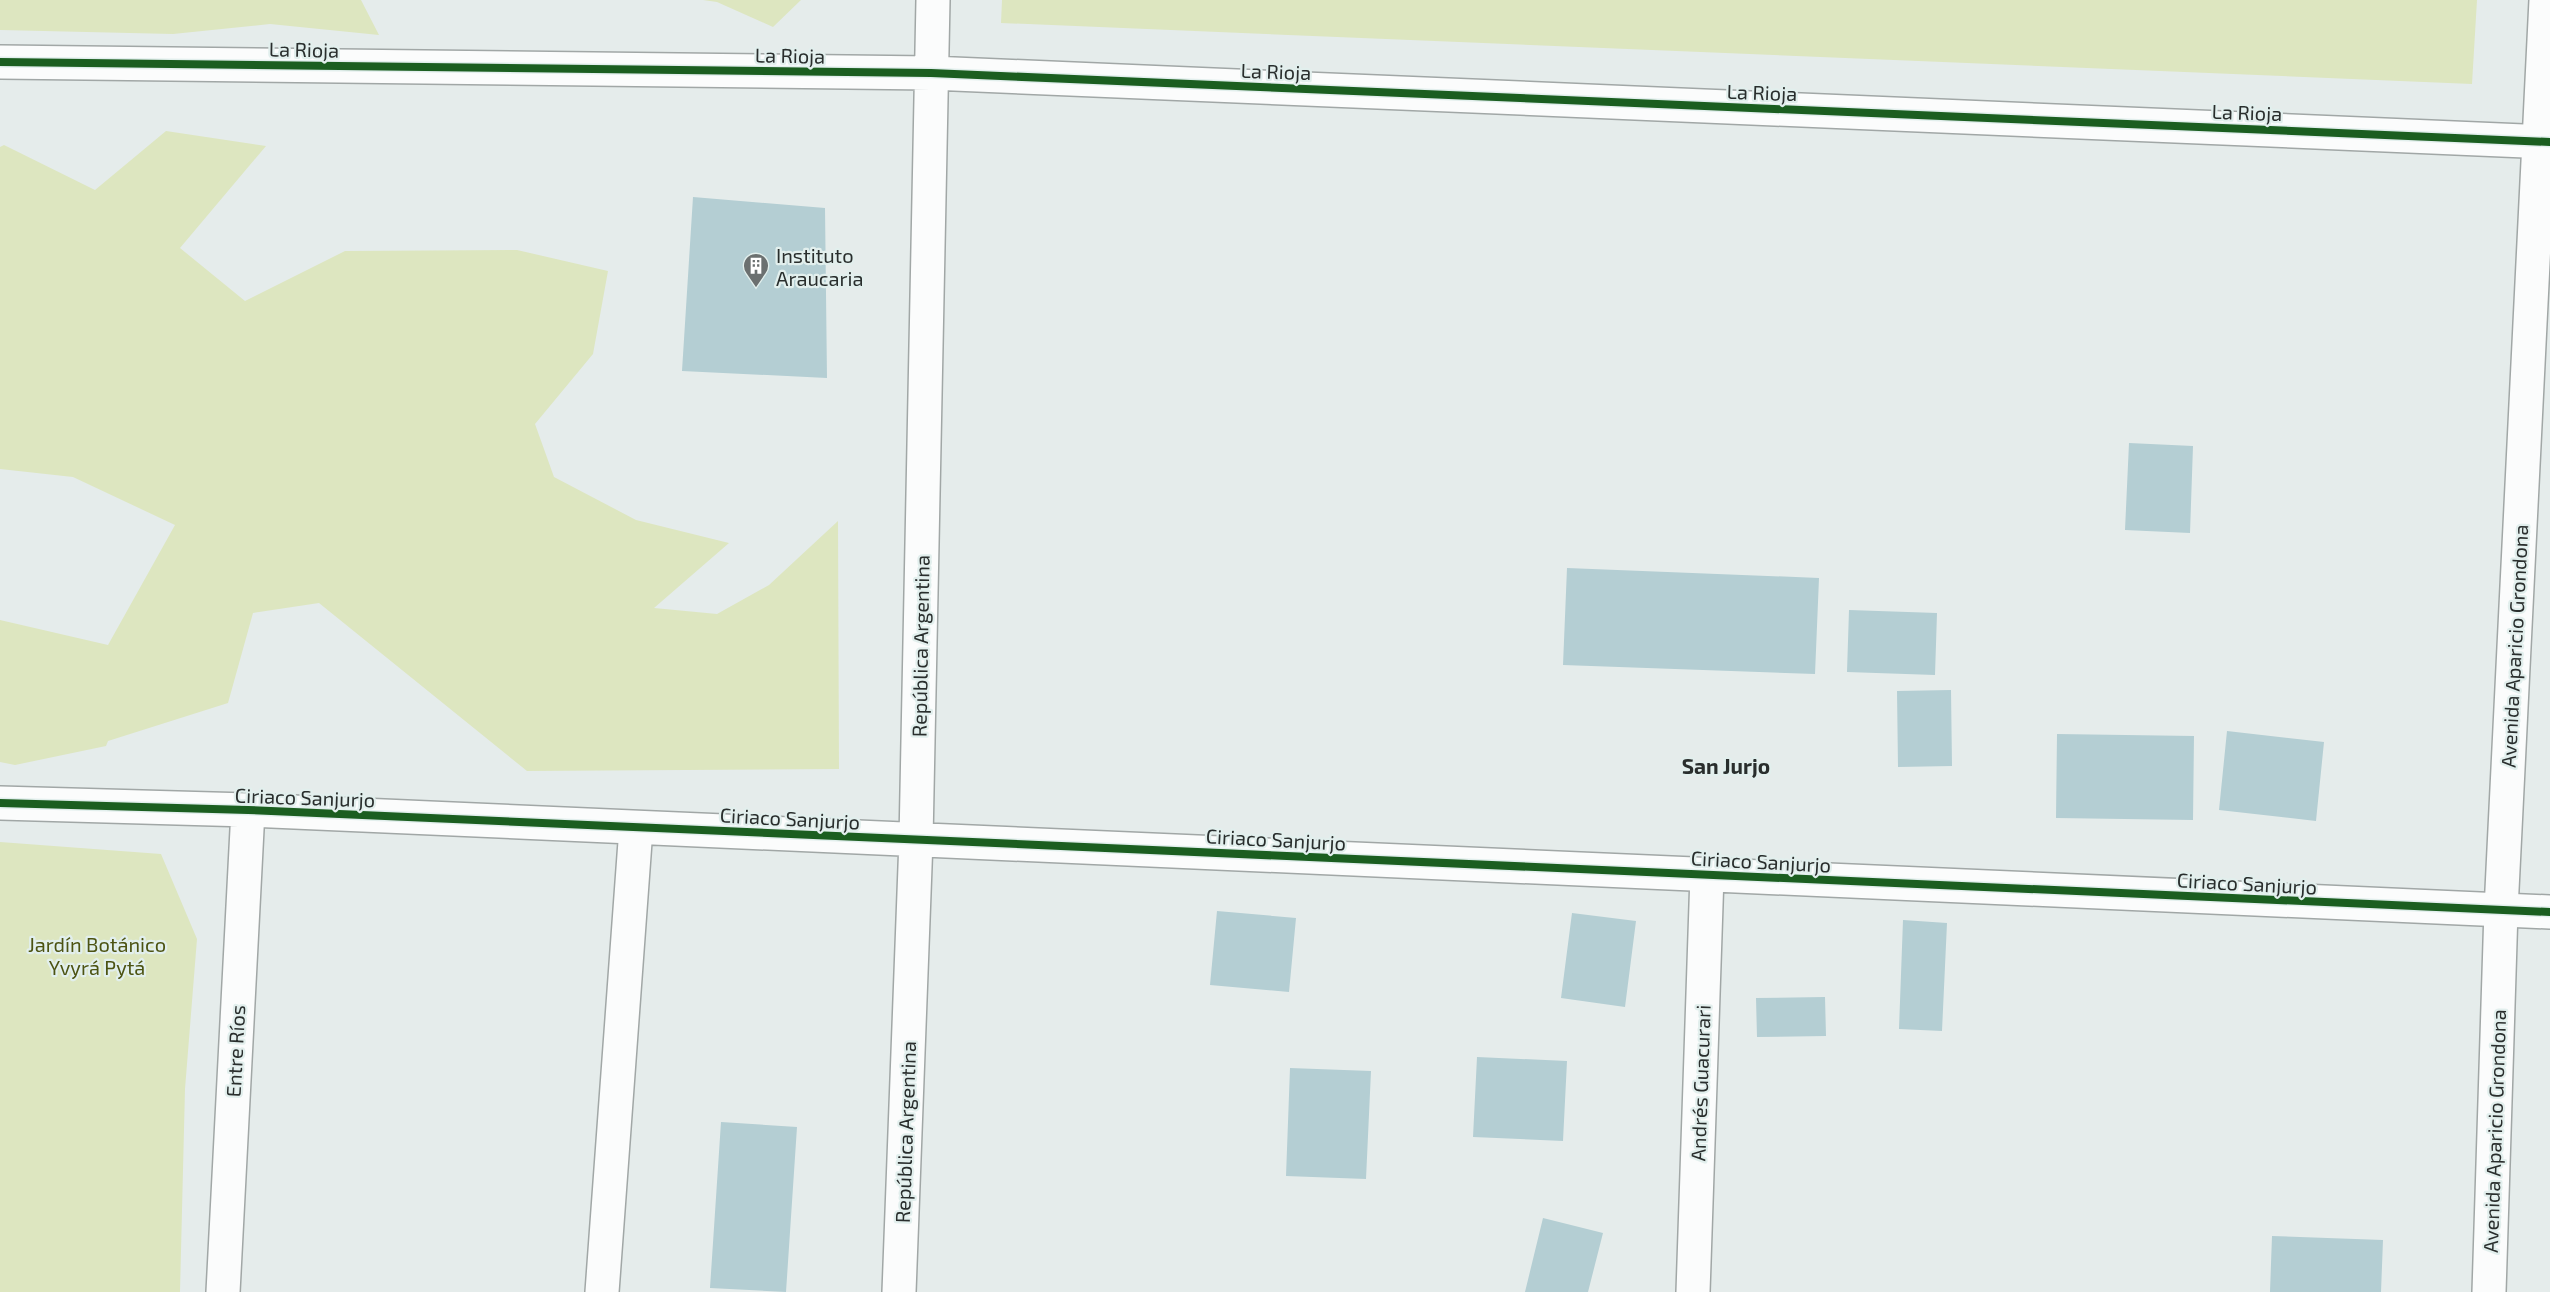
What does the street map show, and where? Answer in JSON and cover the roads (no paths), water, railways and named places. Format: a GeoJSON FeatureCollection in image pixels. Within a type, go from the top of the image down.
{"type":"FeatureCollection","features":[{"type":"Feature","properties":{"kind":"street","name":"República Argentina"},"geometry":{"type":"LineString","coordinates":[[899,1292],[916,840],[933,0]]}},
{"type":"Feature","properties":{"kind":"street","name":"Avenida Aparicio Grondona"},"geometry":{"type":"LineString","coordinates":[[2489,1292],[2501,910],[2544,141],[2546,0]]}},
{"type":"Feature","properties":{"kind":"street","name":"La Rioja"},"geometry":{"type":"LineString","coordinates":[[0,62],[931,73],[2544,141]]}},
{"type":"Feature","properties":{"kind":"street","name":"Ciriaco Sanjurjo"},"geometry":{"type":"LineString","coordinates":[[0,802],[248,810],[2550,912]]}},
{"type":"Feature","properties":{"kind":"street","name":"Entre Ríos"},"geometry":{"type":"LineString","coordinates":[[222,1292],[248,810]]}},
{"type":"Feature","properties":{"kind":"street"},"geometry":{"type":"LineString","coordinates":[[602,1292],[636,828]]}},
{"type":"Feature","properties":{"kind":"street","name":"Andrés Guacurari"},"geometry":{"type":"LineString","coordinates":[[1693,1292],[1707,875]]}},
{"type":"Feature","properties":{"kind":"place","name":"Instituto Araucaria"},"geometry":{"type":"Point","coordinates":[756,289]}},
{"type":"Feature","properties":{"kind":"district","name":"San Jurjo"},"geometry":{"type":"Point","coordinates":[1726,765]}},
{"type":"Feature","properties":{"kind":"park label","name":"Jardín Botánico Yvyrá Pytá"},"geometry":{"type":"Point","coordinates":[97,956]}}]}
